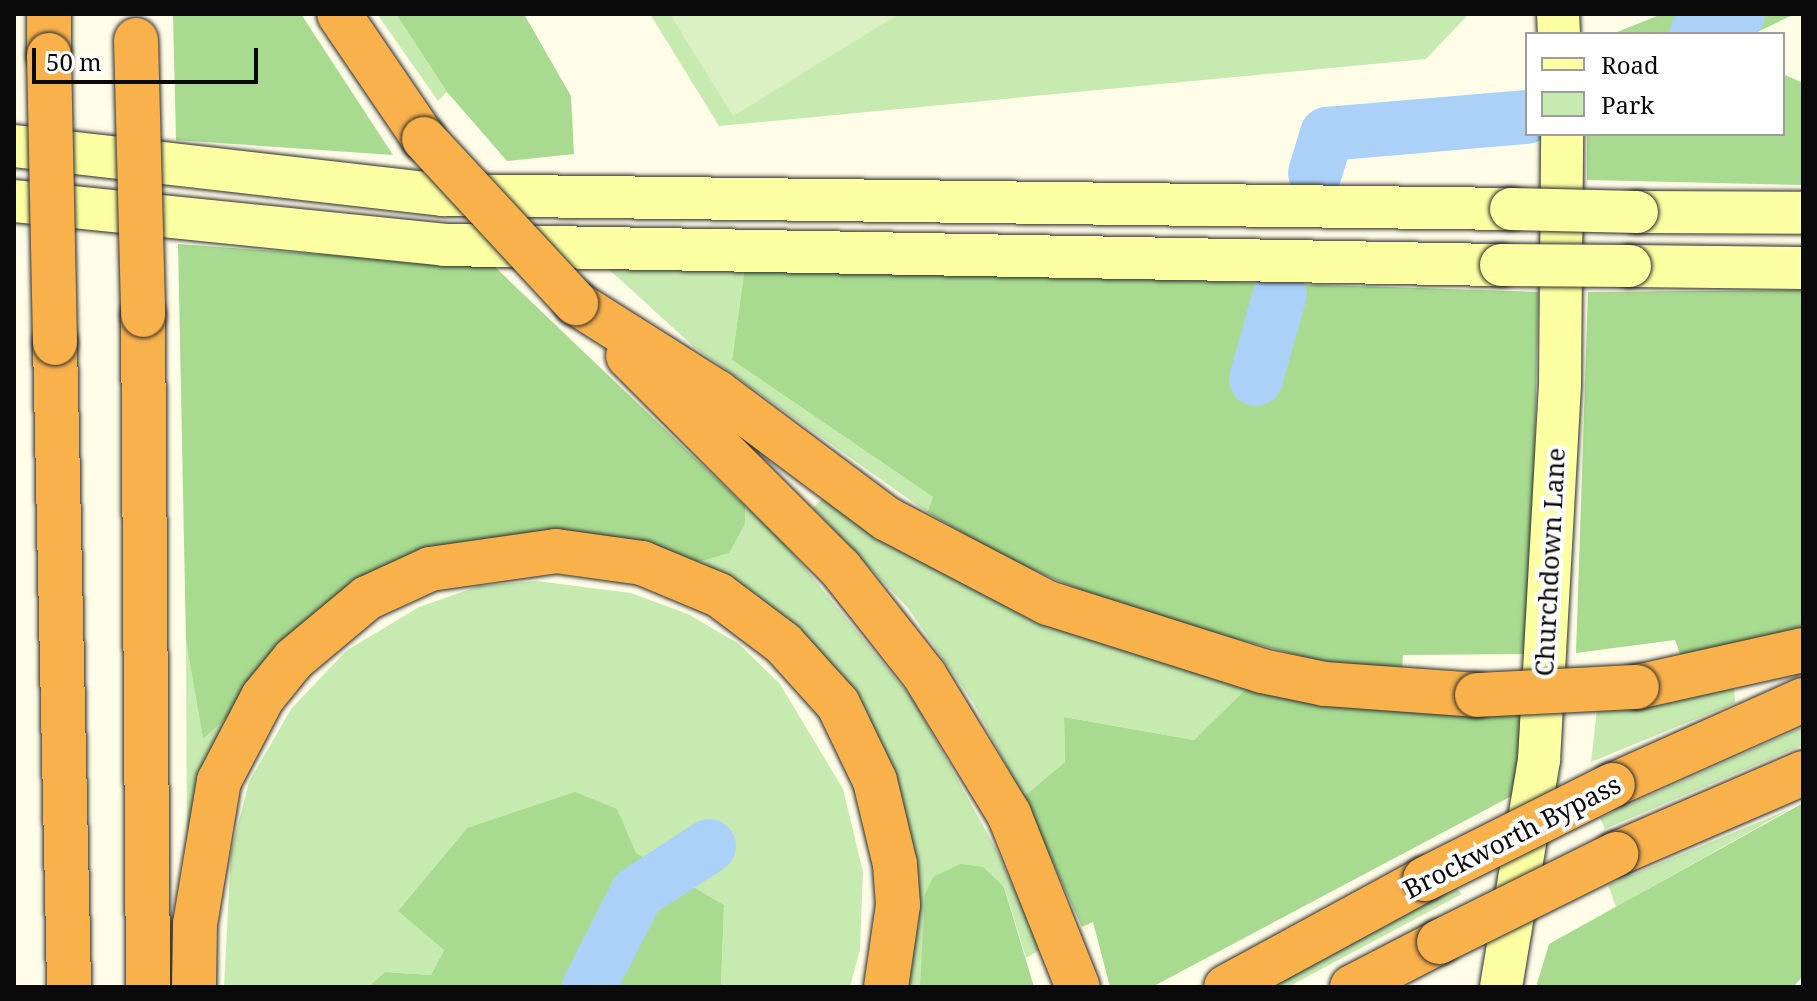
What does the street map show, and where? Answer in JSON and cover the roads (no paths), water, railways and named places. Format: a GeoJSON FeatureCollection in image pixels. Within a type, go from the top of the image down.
{"type":"FeatureCollection","features":[{"type":"Feature","properties":{"kind":"highway"},"geometry":{"type":"LineString","coordinates":[[339,14],[424,139],[576,303],[779,504],[898,639],[1009,814],[1078,987]]}},
{"type":"Feature","properties":{"kind":"highway"},"geometry":{"type":"LineString","coordinates":[[136,27],[143,315],[148,987]]}},
{"type":"Feature","properties":{"kind":"highway"},"geometry":{"type":"LineString","coordinates":[[49,34],[69,987]]}},
{"type":"Feature","properties":{"kind":"highway"},"geometry":{"type":"LineString","coordinates":[[576,303],[717,392],[887,519],[1048,603],[1262,671],[1325,684],[1477,695],[1637,687],[1803,650]]}},
{"type":"Feature","properties":{"kind":"highway"},"geometry":{"type":"LineString","coordinates":[[194,987],[195,924],[215,796],[243,733],[287,669],[329,626],[402,582],[474,558],[556,551],[642,563],[719,595],[783,643],[838,704],[875,781],[895,864],[897,917],[886,987]]}},
{"type":"Feature","properties":{"kind":"highway","name":"Brockworth Bypass"},"geometry":{"type":"LineString","coordinates":[[1226,987],[1425,879],[1613,785],[1803,700]]}},
{"type":"Feature","properties":{"kind":"highway"},"geometry":{"type":"LineString","coordinates":[[1352,987],[1616,854],[1803,773]]}},
{"type":"Feature","properties":{"kind":"street","name":"Churchdown Lane"},"geometry":{"type":"LineString","coordinates":[[1501,987],[1539,760],[1560,384],[1562,136]]}},
{"type":"Feature","properties":{"kind":"street"},"geometry":{"type":"LineString","coordinates":[[14,146],[443,195],[1803,213]]}},
{"type":"Feature","properties":{"kind":"street"},"geometry":{"type":"LineString","coordinates":[[14,201],[445,245],[1803,268]]}},
{"type":"Feature","properties":{"kind":"waterway"},"geometry":{"type":"LineString","coordinates":[[1700,32],[1738,14]]}},
{"type":"Feature","properties":{"kind":"waterway"},"geometry":{"type":"LineString","coordinates":[[1315,173],[1327,134],[1525,117]]}},
{"type":"Feature","properties":{"kind":"waterway"},"geometry":{"type":"LineString","coordinates":[[1256,379],[1280,294]]}},
{"type":"Feature","properties":{"kind":"waterway"},"geometry":{"type":"LineString","coordinates":[[589,987],[637,893],[709,846]]}}]}
